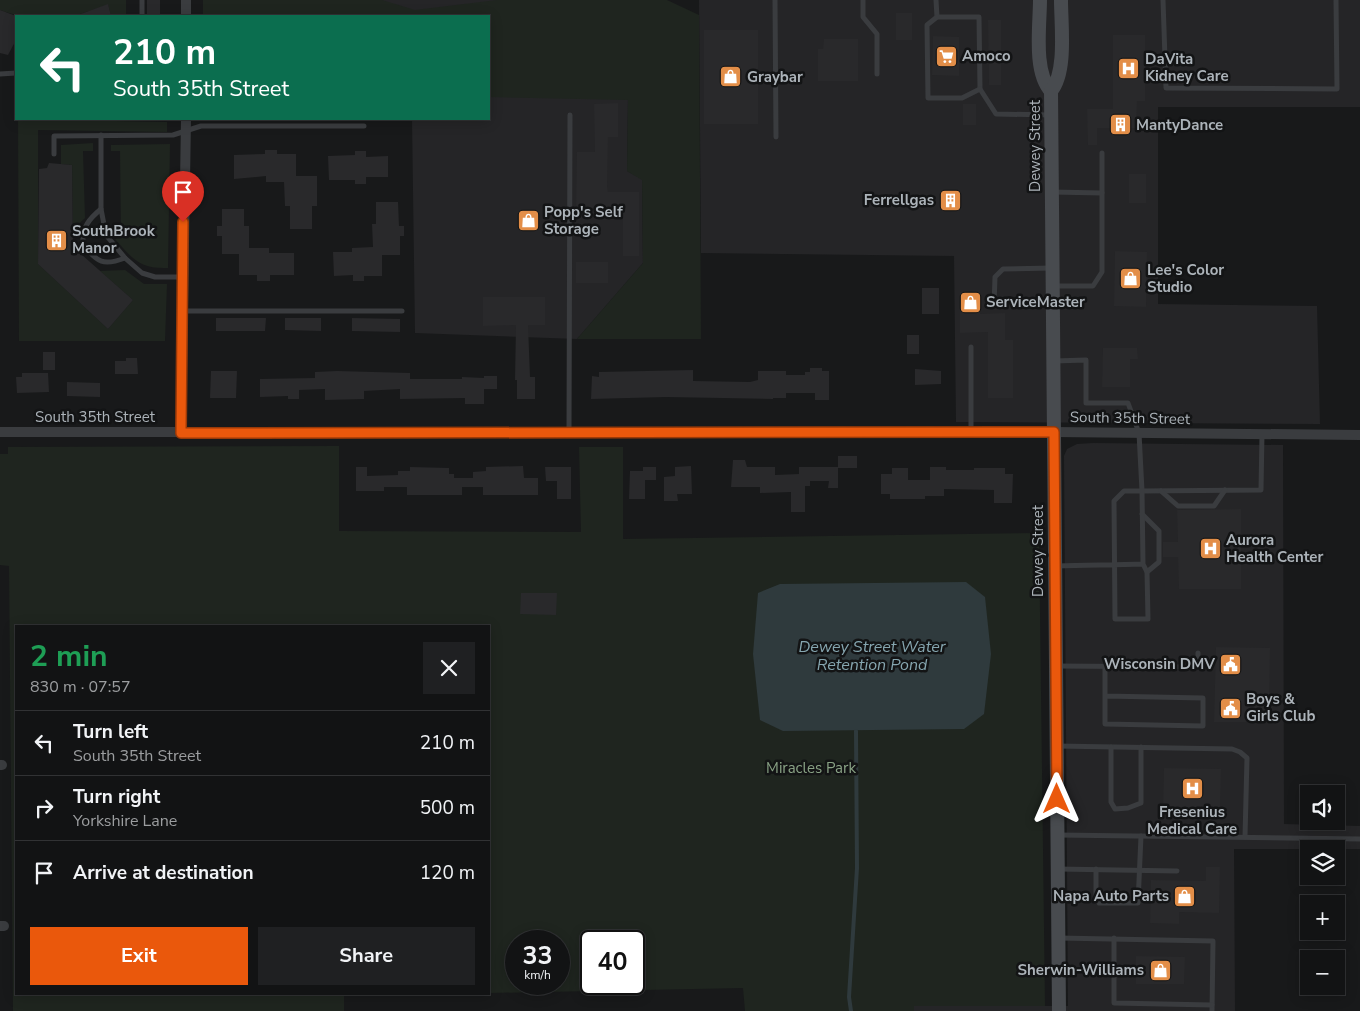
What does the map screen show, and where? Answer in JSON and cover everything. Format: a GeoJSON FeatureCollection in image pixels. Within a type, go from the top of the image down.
{"type":"FeatureCollection","features":[{"type":"Feature","properties":{"kind":"street"},"geometry":{"type":"LineString","coordinates":[[186,0],[186,15]]}},
{"type":"Feature","properties":{"kind":"street","name":"Dewey Street"},"geometry":{"type":"LineString","coordinates":[[1040,0],[1041,71],[1044,82],[1051,91]]}},
{"type":"Feature","properties":{"kind":"street","name":"Dewey Street"},"geometry":{"type":"LineString","coordinates":[[1059,1011],[1051,91],[1058,81],[1060,71],[1061,0]]}},
{"type":"Feature","properties":{"kind":"street"},"geometry":{"type":"LineString","coordinates":[[181,433],[181,311],[186,120]]}},
{"type":"Feature","properties":{"kind":"street","name":"South 35th Street"},"geometry":{"type":"LineString","coordinates":[[0,432],[1054,432],[1360,434]]}},
{"type":"Feature","properties":{"kind":"lane"},"geometry":{"type":"LineString","coordinates":[[142,0],[142,15]]}},
{"type":"Feature","properties":{"kind":"lane"},"geometry":{"type":"LineString","coordinates":[[775,0],[776,137]]}},
{"type":"Feature","properties":{"kind":"lane"},"geometry":{"type":"LineString","coordinates":[[863,0],[863,17],[877,34],[878,74]]}},
{"type":"Feature","properties":{"kind":"lane"},"geometry":{"type":"LineString","coordinates":[[936,0],[937,17]]}},
{"type":"Feature","properties":{"kind":"lane"},"geometry":{"type":"LineString","coordinates":[[1164,0],[1166,88],[1337,89],[1336,0]]}},
{"type":"Feature","properties":{"kind":"lane"},"geometry":{"type":"LineString","coordinates":[[980,89],[962,98],[928,98],[927,25],[937,17],[978,17],[980,89],[996,114],[1051,115]]}},
{"type":"Feature","properties":{"kind":"lane"},"geometry":{"type":"LineString","coordinates":[[0,74],[15,74]]}},
{"type":"Feature","properties":{"kind":"lane"},"geometry":{"type":"LineString","coordinates":[[569,433],[570,114]]}},
{"type":"Feature","properties":{"kind":"lane"},"geometry":{"type":"LineString","coordinates":[[54,154],[54,136],[173,135],[201,126],[364,126]]}},
{"type":"Feature","properties":{"kind":"lane"},"geometry":{"type":"LineString","coordinates":[[101,136],[101,209],[106,236],[125,258],[142,273],[155,277],[182,277]]}},
{"type":"Feature","properties":{"kind":"lane"},"geometry":{"type":"LineString","coordinates":[[1052,286],[1093,286],[1102,272],[1102,153]]}},
{"type":"Feature","properties":{"kind":"lane"},"geometry":{"type":"LineString","coordinates":[[1051,192],[1102,193]]}},
{"type":"Feature","properties":{"kind":"lane"},"geometry":{"type":"LineString","coordinates":[[101,209],[90,218],[85,226],[83,244],[100,262],[112,263],[125,258]]}},
{"type":"Feature","properties":{"kind":"lane"},"geometry":{"type":"LineString","coordinates":[[994,306],[995,277],[1003,269],[1052,268]]}},
{"type":"Feature","properties":{"kind":"lane"},"geometry":{"type":"LineString","coordinates":[[181,311],[402,311]]}},
{"type":"Feature","properties":{"kind":"lane"},"geometry":{"type":"LineString","coordinates":[[971,347],[971,432]]}},
{"type":"Feature","properties":{"kind":"lane"},"geometry":{"type":"LineString","coordinates":[[1053,360],[1086,360],[1086,403],[1128,404],[1139,433],[1142,491],[1143,564],[1147,572],[1148,619],[1115,619],[1114,501],[1124,491],[1142,491],[1162,491],[1261,490],[1262,434]]}},
{"type":"Feature","properties":{"kind":"lane"},"geometry":{"type":"LineString","coordinates":[[1162,491],[1178,506],[1214,506],[1225,490]]}},
{"type":"Feature","properties":{"kind":"lane"},"geometry":{"type":"LineString","coordinates":[[1142,514],[1159,531],[1159,562],[1147,572]]}},
{"type":"Feature","properties":{"kind":"lane"},"geometry":{"type":"LineString","coordinates":[[1054,566],[1143,564]]}},
{"type":"Feature","properties":{"kind":"lane"},"geometry":{"type":"LineString","coordinates":[[1055,666],[1198,667],[1198,653]]}},
{"type":"Feature","properties":{"kind":"lane"},"geometry":{"type":"LineString","coordinates":[[1105,666],[1105,696],[1105,724],[1203,726],[1203,698],[1105,696]]}},
{"type":"Feature","properties":{"kind":"lane"},"geometry":{"type":"LineString","coordinates":[[1056,746],[1232,748],[1244,755],[1247,762],[1245,838]]}},
{"type":"Feature","properties":{"kind":"lane"},"geometry":{"type":"LineString","coordinates":[[1111,747],[1111,802],[1115,808],[1128,808],[1140,802],[1140,747]]}},
{"type":"Feature","properties":{"kind":"lane"},"geometry":{"type":"LineString","coordinates":[[1057,835],[1360,839]]}},
{"type":"Feature","properties":{"kind":"lane"},"geometry":{"type":"LineString","coordinates":[[1096,869],[1096,896],[1099,903],[1138,902],[1141,836]]}},
{"type":"Feature","properties":{"kind":"lane"},"geometry":{"type":"LineString","coordinates":[[1058,869],[1177,871]]}},
{"type":"Feature","properties":{"kind":"lane"},"geometry":{"type":"LineString","coordinates":[[1058,938],[1114,938],[1213,941],[1212,1008],[1114,1003],[1114,938]]}},
{"type":"Feature","properties":{"kind":"shaded area","name":"Popp's Self Storage"},"geometry":{"type":"Polygon","coordinates":[[[376,0],[553,0],[628,100],[627,171],[642,179],[643,263],[577,339],[415,333],[412,120],[490,120],[490,15],[376,15],[376,0]]]}},
{"type":"Feature","properties":{"kind":"shaded area"},"geometry":{"type":"Polygon","coordinates":[[[699,0],[1360,0],[1360,107],[1158,107],[1158,304],[1317,306],[1320,424],[956,422],[954,256],[701,253],[699,0]]]}},
{"type":"Feature","properties":{"kind":"shaded area"},"geometry":{"type":"Polygon","coordinates":[[[1077,444],[1283,445],[1284,824],[1300,824],[1300,830],[1345,830],[1345,826],[1360,826],[1360,849],[1345,849],[1345,840],[1300,840],[1300,849],[1234,849],[1235,1011],[914,1011],[914,1006],[1068,1006],[1064,456],[1067,449],[1077,444]]]}},
{"type":"Feature","properties":{"kind":"green space"},"geometry":{"type":"Polygon","coordinates":[[[0,0],[126,0],[126,15],[111,15],[108,5],[77,15],[18,15],[0,10],[0,0]]]}},
{"type":"Feature","properties":{"kind":"green space"},"geometry":{"type":"Polygon","coordinates":[[[203,0],[382,0],[415,10],[497,0],[667,0],[699,15],[701,339],[577,339],[643,263],[642,180],[627,171],[628,100],[490,97],[490,15],[203,15],[203,0]]]}},
{"type":"Feature","properties":{"kind":"green space"},"geometry":{"type":"Polygon","coordinates":[[[18,120],[167,122],[167,132],[38,130],[38,264],[108,329],[133,300],[100,271],[125,270],[144,284],[167,284],[165,341],[19,341],[18,120]]]}},
{"type":"Feature","properties":{"kind":"green space"},"geometry":{"type":"Polygon","coordinates":[[[93,143],[93,151],[83,151],[85,218],[73,229],[72,165],[61,164],[61,145],[93,143]]]}},
{"type":"Feature","properties":{"kind":"green space"},"geometry":{"type":"Polygon","coordinates":[[[170,144],[168,268],[150,267],[143,265],[132,257],[115,239],[121,236],[120,151],[111,151],[111,145],[170,144]]]}},
{"type":"Feature","properties":{"kind":"green space","name":"Miracles Park"},"geometry":{"type":"Polygon","coordinates":[[[339,446],[339,531],[581,532],[579,447],[623,447],[623,539],[1039,533],[1045,1006],[914,1006],[914,1011],[745,1011],[743,988],[645,990],[645,930],[580,930],[580,991],[570,991],[570,930],[505,930],[505,993],[490,993],[490,625],[15,625],[15,995],[404,995],[344,996],[344,1011],[13,1011],[9,566],[0,565],[0,454],[8,454],[8,447],[339,446]]]}},
{"type":"Feature","properties":{"kind":"water","name":"Dewey Street Water Retention Pond"},"geometry":{"type":"Polygon","coordinates":[[[966,582],[985,597],[991,654],[984,714],[964,729],[783,731],[760,720],[753,654],[758,593],[780,584],[966,582]]]}},
{"type":"Feature","properties":{"kind":"building"},"geometry":{"type":"Polygon","coordinates":[[[147,0],[160,0],[160,15],[147,15],[147,0]]]}},
{"type":"Feature","properties":{"kind":"building"},"geometry":{"type":"Polygon","coordinates":[[[108,4],[111,15],[78,15],[108,4]]]}},
{"type":"Feature","properties":{"kind":"building"},"geometry":{"type":"Polygon","coordinates":[[[0,10],[15,16],[15,42],[8,55],[0,53],[0,10]]]}},
{"type":"Feature","properties":{"kind":"building"},"geometry":{"type":"Polygon","coordinates":[[[896,13],[912,13],[912,40],[896,40],[896,13]]]}},
{"type":"Feature","properties":{"kind":"building"},"geometry":{"type":"Polygon","coordinates":[[[988,20],[1001,20],[1001,85],[989,85],[988,20]]]}},
{"type":"Feature","properties":{"kind":"building","name":"Graybar"},"geometry":{"type":"Polygon","coordinates":[[[704,30],[758,30],[758,124],[704,124],[704,30]]]}},
{"type":"Feature","properties":{"kind":"building","name":"DaVita Kidney Care"},"geometry":{"type":"Polygon","coordinates":[[[1113,35],[1145,35],[1145,101],[1137,101],[1136,128],[1097,128],[1097,145],[1088,145],[1087,109],[1113,109],[1113,35]]]}},
{"type":"Feature","properties":{"kind":"building","name":"Amoco"},"geometry":{"type":"Polygon","coordinates":[[[933,36],[959,37],[959,76],[932,75],[933,36]]]}},
{"type":"Feature","properties":{"kind":"building"},"geometry":{"type":"Polygon","coordinates":[[[824,39],[858,39],[858,81],[818,81],[818,49],[823,49],[824,39]]]}},
{"type":"Feature","properties":{"kind":"building"},"geometry":{"type":"Polygon","coordinates":[[[618,103],[618,137],[608,137],[607,187],[608,192],[639,192],[639,256],[623,256],[623,208],[576,209],[577,152],[595,152],[594,104],[618,103]]]}},
{"type":"Feature","properties":{"kind":"building"},"geometry":{"type":"Polygon","coordinates":[[[963,104],[976,104],[976,125],[963,125],[963,104]]]}},
{"type":"Feature","properties":{"kind":"building"},"geometry":{"type":"Polygon","coordinates":[[[265,150],[277,150],[277,154],[296,154],[296,176],[317,176],[317,206],[312,206],[312,229],[290,229],[290,206],[285,206],[284,182],[266,182],[266,176],[234,179],[234,155],[265,154],[265,150]]]}},
{"type":"Feature","properties":{"kind":"building"},"geometry":{"type":"Polygon","coordinates":[[[355,151],[366,151],[366,157],[388,156],[388,177],[366,177],[366,184],[355,184],[355,180],[329,180],[328,156],[355,155],[355,151]]]}},
{"type":"Feature","properties":{"kind":"building","name":"SouthBrook Manor"},"geometry":{"type":"Polygon","coordinates":[[[49,163],[72,165],[73,247],[133,300],[108,329],[38,264],[39,169],[47,168],[49,163]]]}},
{"type":"Feature","properties":{"kind":"building"},"geometry":{"type":"Polygon","coordinates":[[[1129,174],[1146,174],[1146,203],[1129,203],[1129,174]]]}},
{"type":"Feature","properties":{"kind":"building","name":"Ferrellgas"},"geometry":{"type":"Polygon","coordinates":[[[956,194],[956,205],[944,205],[944,195],[956,194]]]}},
{"type":"Feature","properties":{"kind":"building"},"geometry":{"type":"Polygon","coordinates":[[[376,202],[398,202],[399,226],[404,226],[404,236],[400,236],[400,255],[382,255],[382,276],[364,276],[364,281],[353,281],[353,275],[334,276],[333,252],[352,252],[352,248],[373,247],[372,224],[376,224],[376,202]]]}},
{"type":"Feature","properties":{"kind":"building"},"geometry":{"type":"Polygon","coordinates":[[[222,209],[244,209],[244,226],[249,226],[249,248],[269,248],[269,253],[294,253],[294,275],[270,275],[270,281],[257,281],[257,275],[239,275],[239,254],[222,254],[222,236],[217,236],[217,226],[222,226],[222,209]]]}},
{"type":"Feature","properties":{"kind":"building","name":"Lee's Color Studio"},"geometry":{"type":"Polygon","coordinates":[[[1115,251],[1147,252],[1146,307],[1114,306],[1115,251]]]}},
{"type":"Feature","properties":{"kind":"building"},"geometry":{"type":"Polygon","coordinates":[[[576,262],[608,262],[608,283],[576,283],[576,262]]]}},
{"type":"Feature","properties":{"kind":"building"},"geometry":{"type":"Polygon","coordinates":[[[922,288],[939,288],[939,314],[922,314],[922,288]]]}},
{"type":"Feature","properties":{"kind":"building"},"geometry":{"type":"Polygon","coordinates":[[[960,292],[980,292],[980,314],[1005,313],[1005,340],[1013,340],[1013,398],[988,398],[988,332],[960,333],[960,292]]]}},
{"type":"Feature","properties":{"kind":"building"},"geometry":{"type":"Polygon","coordinates":[[[483,297],[545,297],[545,325],[528,325],[530,377],[535,377],[535,399],[517,399],[517,380],[515,380],[516,325],[483,326],[483,297]]]}},
{"type":"Feature","properties":{"kind":"building"},"geometry":{"type":"Polygon","coordinates":[[[216,318],[266,318],[265,331],[216,331],[216,318]]]}},
{"type":"Feature","properties":{"kind":"building"},"geometry":{"type":"Polygon","coordinates":[[[285,318],[321,318],[321,331],[285,330],[285,318]]]}},
{"type":"Feature","properties":{"kind":"building"},"geometry":{"type":"Polygon","coordinates":[[[352,318],[400,319],[400,332],[352,331],[352,318]]]}},
{"type":"Feature","properties":{"kind":"building"},"geometry":{"type":"Polygon","coordinates":[[[907,335],[919,335],[919,354],[907,354],[907,335]]]}},
{"type":"Feature","properties":{"kind":"building"},"geometry":{"type":"Polygon","coordinates":[[[1103,348],[1137,348],[1138,359],[1130,359],[1130,387],[1102,387],[1103,348]]]}},
{"type":"Feature","properties":{"kind":"building"},"geometry":{"type":"Polygon","coordinates":[[[43,352],[55,352],[55,370],[43,370],[43,352]]]}},
{"type":"Feature","properties":{"kind":"building"},"geometry":{"type":"Polygon","coordinates":[[[126,358],[137,358],[138,374],[115,374],[115,361],[126,361],[126,358]]]}},
{"type":"Feature","properties":{"kind":"building"},"geometry":{"type":"Polygon","coordinates":[[[810,368],[822,368],[822,371],[829,371],[829,400],[815,400],[815,393],[786,393],[786,398],[773,399],[666,397],[591,399],[592,376],[599,377],[599,372],[693,370],[693,381],[750,382],[758,380],[758,371],[786,371],[786,375],[805,375],[805,372],[810,372],[810,368]]]}},
{"type":"Feature","properties":{"kind":"building"},"geometry":{"type":"Polygon","coordinates":[[[915,369],[941,371],[941,384],[915,385],[915,369]]]}},
{"type":"Feature","properties":{"kind":"building"},"geometry":{"type":"Polygon","coordinates":[[[211,371],[237,371],[236,398],[210,398],[211,371]]]}},
{"type":"Feature","properties":{"kind":"building"},"geometry":{"type":"Polygon","coordinates":[[[315,372],[410,373],[410,379],[462,379],[462,377],[484,378],[484,376],[497,376],[497,389],[484,389],[484,404],[465,404],[465,398],[400,399],[400,389],[364,391],[364,399],[325,400],[325,389],[299,390],[299,399],[288,399],[288,396],[260,397],[260,379],[315,378],[315,372]]]}},
{"type":"Feature","properties":{"kind":"building"},"geometry":{"type":"Polygon","coordinates":[[[22,373],[48,373],[49,392],[17,393],[16,377],[22,377],[22,373]]]}},
{"type":"Feature","properties":{"kind":"building"},"geometry":{"type":"Polygon","coordinates":[[[67,382],[100,383],[100,397],[67,396],[67,382]]]}},
{"type":"Feature","properties":{"kind":"building"},"geometry":{"type":"Polygon","coordinates":[[[838,456],[857,456],[857,468],[838,468],[838,456]]]}},
{"type":"Feature","properties":{"kind":"building"},"geometry":{"type":"Polygon","coordinates":[[[733,460],[745,460],[747,467],[775,467],[775,475],[799,474],[799,467],[838,467],[838,488],[828,488],[829,481],[810,481],[810,486],[805,486],[805,512],[791,512],[791,492],[760,493],[760,487],[731,487],[733,460]]]}},
{"type":"Feature","properties":{"kind":"building"},"geometry":{"type":"Polygon","coordinates":[[[523,466],[524,478],[538,478],[538,495],[483,495],[483,487],[462,487],[462,495],[407,495],[407,487],[384,487],[384,491],[356,491],[356,467],[367,467],[367,476],[398,475],[398,471],[410,471],[410,467],[449,468],[449,474],[454,474],[454,478],[473,478],[473,472],[486,471],[486,467],[523,466]]]}},
{"type":"Feature","properties":{"kind":"building"},"geometry":{"type":"Polygon","coordinates":[[[691,466],[692,494],[677,494],[678,501],[664,501],[664,477],[675,476],[675,467],[691,466]]]}},
{"type":"Feature","properties":{"kind":"building"},"geometry":{"type":"Polygon","coordinates":[[[545,467],[571,467],[571,499],[557,499],[557,481],[546,481],[545,467]]]}},
{"type":"Feature","properties":{"kind":"building"},"geometry":{"type":"Polygon","coordinates":[[[643,467],[656,467],[656,480],[645,480],[645,499],[629,499],[630,471],[643,471],[643,467]]]}},
{"type":"Feature","properties":{"kind":"building"},"geometry":{"type":"Polygon","coordinates":[[[930,467],[946,467],[946,470],[1005,468],[1005,474],[1013,474],[1012,503],[994,503],[994,490],[944,489],[944,496],[925,496],[925,499],[890,499],[890,494],[881,494],[881,474],[892,474],[892,468],[908,468],[908,480],[930,480],[930,467]]]}},
{"type":"Feature","properties":{"kind":"building","name":"Aurora Health Center"},"geometry":{"type":"Polygon","coordinates":[[[1241,509],[1241,589],[1179,589],[1178,557],[1163,557],[1163,542],[1178,542],[1177,510],[1241,509]]]}},
{"type":"Feature","properties":{"kind":"building"},"geometry":{"type":"Polygon","coordinates":[[[521,593],[557,593],[556,615],[520,614],[521,593]]]}},
{"type":"Feature","properties":{"kind":"building"},"geometry":{"type":"Polygon","coordinates":[[[1216,647],[1270,648],[1269,722],[1214,722],[1216,647]]]}},
{"type":"Feature","properties":{"kind":"building","name":"Fresenius Medical Care"},"geometry":{"type":"Polygon","coordinates":[[[1164,768],[1221,769],[1220,810],[1163,809],[1164,768]]]}},
{"type":"Feature","properties":{"kind":"building","name":"Napa Auto Parts"},"geometry":{"type":"Polygon","coordinates":[[[1206,867],[1220,867],[1219,913],[1179,912],[1179,924],[1150,923],[1151,880],[1206,881],[1206,867]]]}},
{"type":"Feature","properties":{"kind":"building","name":"Sherwin-Williams"},"geometry":{"type":"Polygon","coordinates":[[[1136,956],[1185,957],[1184,984],[1136,984],[1136,956]]]}},
{"type":"Feature","properties":{"kind":"waterway"},"geometry":{"type":"LineString","coordinates":[[851,1011],[849,997],[857,868],[856,731]]}},
{"type":"Feature","properties":{"kind":"place","name":"Amoco"},"geometry":{"type":"Point","coordinates":[946,56]}},
{"type":"Feature","properties":{"kind":"place","name":"DaVita Kidney Care"},"geometry":{"type":"Point","coordinates":[1129,68]}},
{"type":"Feature","properties":{"kind":"place","name":"Graybar"},"geometry":{"type":"Point","coordinates":[731,77]}},
{"type":"Feature","properties":{"kind":"place","name":"MantyDance"},"geometry":{"type":"Point","coordinates":[1120,125]}},
{"type":"Feature","properties":{"kind":"place","name":"Ferrellgas"},"geometry":{"type":"Point","coordinates":[950,200]}},
{"type":"Feature","properties":{"kind":"place","name":"Popp's Self Storage"},"geometry":{"type":"Point","coordinates":[528,221]}},
{"type":"Feature","properties":{"kind":"place","name":"SouthBrook Manor"},"geometry":{"type":"Point","coordinates":[56,240]}},
{"type":"Feature","properties":{"kind":"place","name":"Lee's Color Studio"},"geometry":{"type":"Point","coordinates":[1131,279]}},
{"type":"Feature","properties":{"kind":"place","name":"ServiceMaster"},"geometry":{"type":"Point","coordinates":[970,302]}},
{"type":"Feature","properties":{"kind":"place","name":"Aurora Health Center"},"geometry":{"type":"Point","coordinates":[1210,549]}},
{"type":"Feature","properties":{"kind":"place","name":"Wisconsin DMV"},"geometry":{"type":"Point","coordinates":[1231,664]}},
{"type":"Feature","properties":{"kind":"place","name":"Boys & Girls Club"},"geometry":{"type":"Point","coordinates":[1230,708]}},
{"type":"Feature","properties":{"kind":"place","name":"Fresenius Medical Care"},"geometry":{"type":"Point","coordinates":[1192,789]}},
{"type":"Feature","properties":{"kind":"place","name":"Napa Auto Parts"},"geometry":{"type":"Point","coordinates":[1185,896]}},
{"type":"Feature","properties":{"kind":"place","name":"Sherwin-Williams"},"geometry":{"type":"Point","coordinates":[1160,970]}},
{"type":"Feature","properties":{"kind":"route"},"geometry":{"type":"LineString","coordinates":[[183,222],[181,433],[619,434],[1054,432],[1057,799]]}}]}
